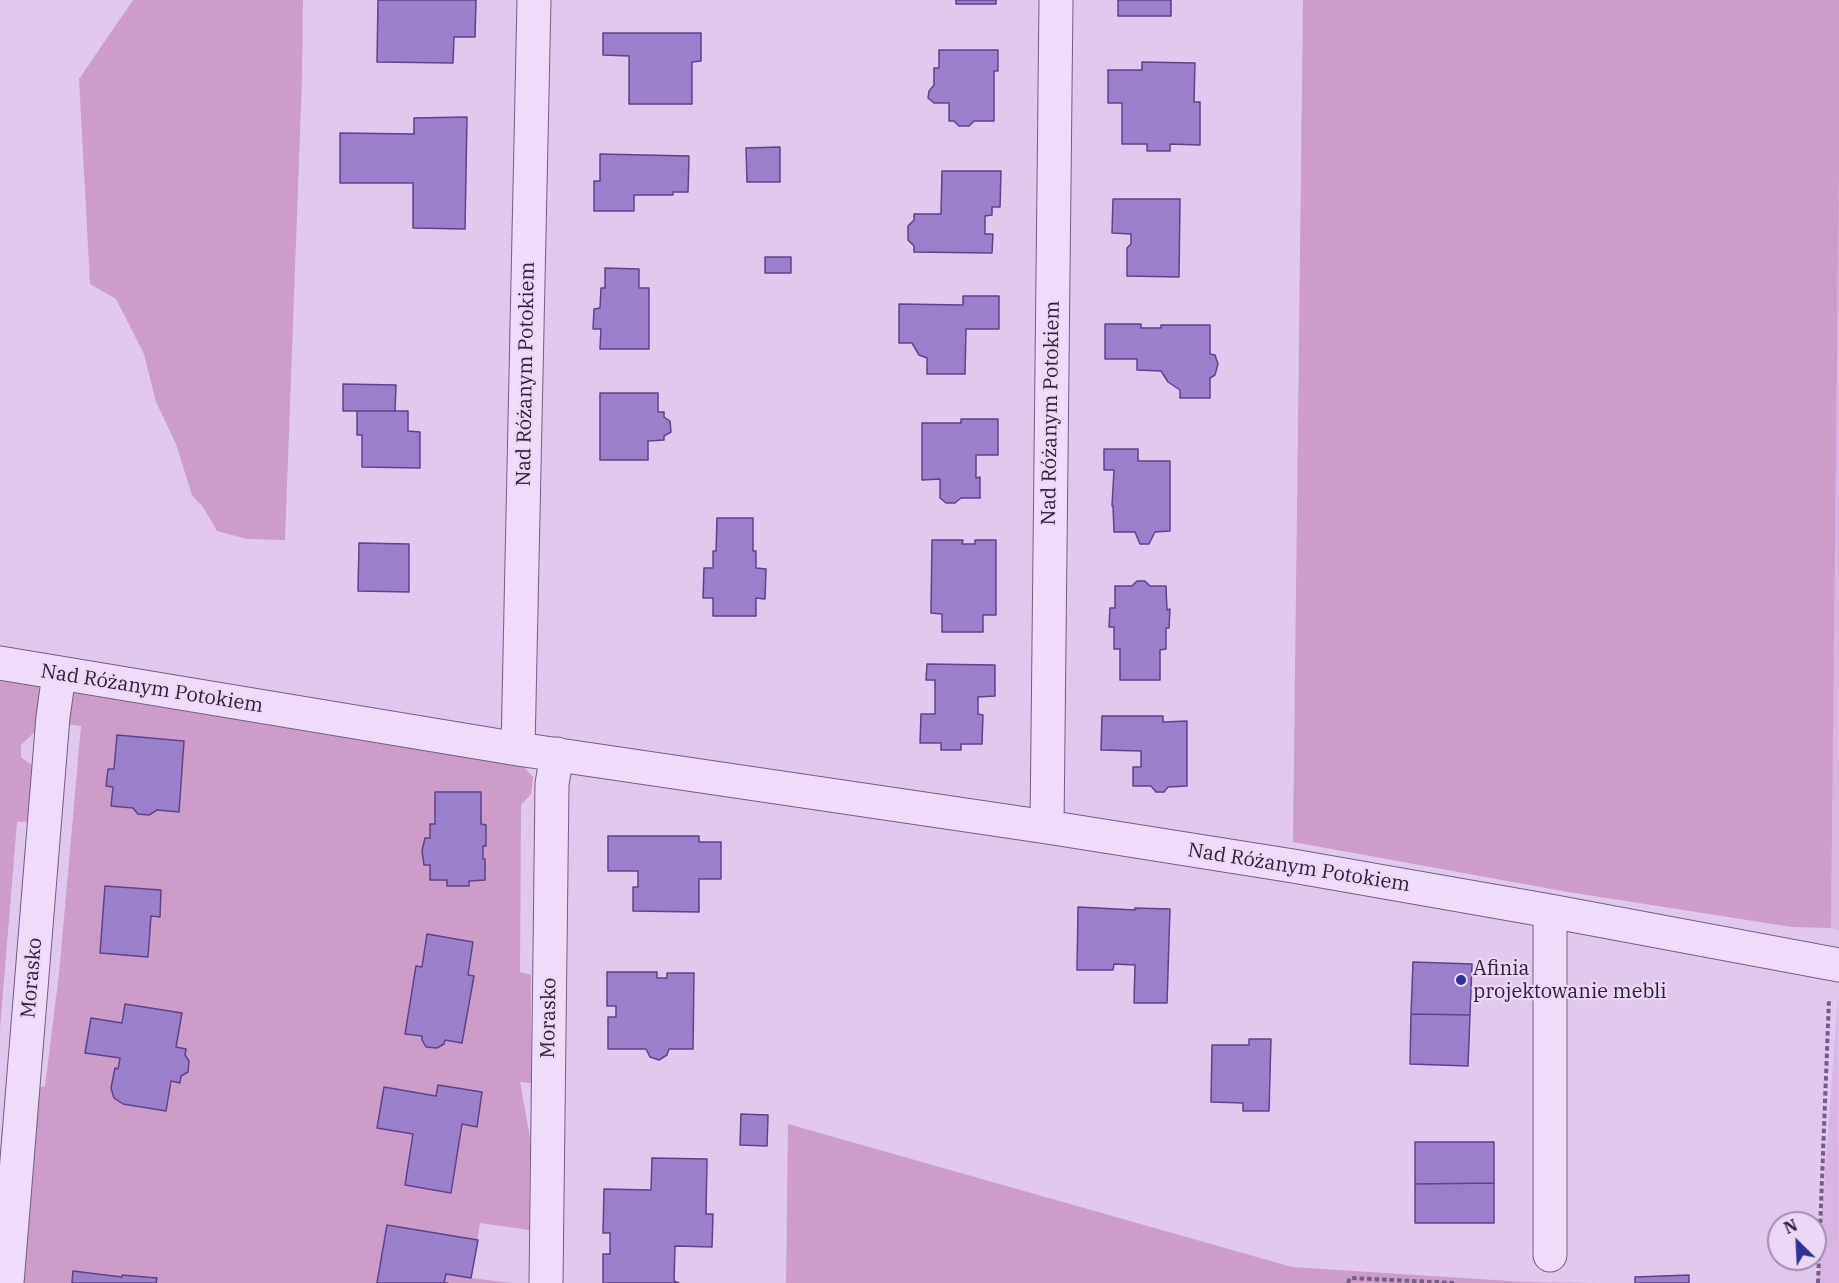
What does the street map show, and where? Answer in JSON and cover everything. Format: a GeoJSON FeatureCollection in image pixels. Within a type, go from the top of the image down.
{"type":"FeatureCollection","features":[{"type":"Feature","properties":{"kind":"street","name":"Nad Różanym Potokiem"},"geometry":{"type":"LineString","coordinates":[[518,749],[534,0]]}},
{"type":"Feature","properties":{"kind":"street","name":"Nad Różanym Potokiem"},"geometry":{"type":"LineString","coordinates":[[1047,827],[1056,0]]}},
{"type":"Feature","properties":{"kind":"street","name":"Nad Różanym Potokiem"},"geometry":{"type":"LineString","coordinates":[[0,663],[518,749],[1047,827],[1304,868],[1834,964]]}},
{"type":"Feature","properties":{"kind":"street","name":"Morasko"},"geometry":{"type":"LineString","coordinates":[[7,1283],[52,729],[59,674]]}},
{"type":"Feature","properties":{"kind":"street","name":"Morasko"},"geometry":{"type":"LineString","coordinates":[[546,1283],[552,784],[557,754]]}},
{"type":"Feature","properties":{"kind":"street"},"geometry":{"type":"LineString","coordinates":[[1550,911],[1550,1255]]}},
{"type":"Feature","properties":{"kind":"path"},"geometry":{"type":"LineString","coordinates":[[1818,1283],[1834,964]]}},
{"type":"Feature","properties":{"kind":"path"},"geometry":{"type":"LineString","coordinates":[[1348,1283],[1350,1278],[1454,1283]]}},
{"type":"Feature","properties":{"kind":"shaded area"},"geometry":{"type":"Polygon","coordinates":[[[133,0],[303,0],[285,540],[247,539],[217,531],[203,507],[192,495],[176,444],[156,402],[144,354],[116,299],[90,284],[79,79],[133,0]]]}},
{"type":"Feature","properties":{"kind":"shaded area"},"geometry":{"type":"Polygon","coordinates":[[[1303,0],[1839,0],[1831,928],[1792,927],[1568,892],[1293,842],[1303,0]]]}},
{"type":"Feature","properties":{"kind":"shaded area"},"geometry":{"type":"Polygon","coordinates":[[[1839,172],[1839,930],[1831,928],[1839,172]]]}},
{"type":"Feature","properties":{"kind":"shaded area"},"geometry":{"type":"Polygon","coordinates":[[[0,678],[36,683],[42,690],[40,727],[21,745],[21,757],[36,768],[32,821],[17,822],[0,1029],[0,678]]]}},
{"type":"Feature","properties":{"kind":"shaded area"},"geometry":{"type":"Polygon","coordinates":[[[84,689],[523,766],[533,777],[531,794],[521,805],[520,972],[531,975],[531,1083],[520,1082],[530,1137],[529,1230],[480,1223],[471,1278],[512,1283],[21,1283],[33,1089],[45,1086],[59,974],[81,726],[66,724],[73,694],[84,689]]]}},
{"type":"Feature","properties":{"kind":"shaded area"},"geometry":{"type":"Polygon","coordinates":[[[1838,996],[1839,1283],[1818,1283],[1819,1271],[1827,1271],[1827,1211],[1822,1211],[1838,996]]]}},
{"type":"Feature","properties":{"kind":"shaded area"},"geometry":{"type":"Polygon","coordinates":[[[788,1124],[1292,1267],[1525,1282],[1598,1283],[786,1283],[788,1124]]]}},
{"type":"Feature","properties":{"kind":"building"},"geometry":{"type":"Polygon","coordinates":[[[378,0],[476,0],[475,37],[454,37],[453,63],[377,62],[378,0]]]}},
{"type":"Feature","properties":{"kind":"building"},"geometry":{"type":"Polygon","coordinates":[[[956,0],[996,0],[996,4],[956,4],[956,0]]]}},
{"type":"Feature","properties":{"kind":"building"},"geometry":{"type":"Polygon","coordinates":[[[1118,0],[1171,0],[1171,16],[1118,16],[1118,0]]]}},
{"type":"Feature","properties":{"kind":"building"},"geometry":{"type":"Polygon","coordinates":[[[603,33],[701,33],[701,61],[692,62],[692,104],[629,104],[629,56],[603,55],[603,33]]]}},
{"type":"Feature","properties":{"kind":"building"},"geometry":{"type":"Polygon","coordinates":[[[939,50],[998,50],[998,71],[994,71],[994,121],[974,121],[969,126],[959,126],[954,121],[949,121],[949,103],[934,103],[928,98],[929,91],[934,85],[934,68],[939,68],[939,50]]]}},
{"type":"Feature","properties":{"kind":"building"},"geometry":{"type":"Polygon","coordinates":[[[1142,62],[1195,63],[1194,102],[1200,102],[1200,145],[1170,144],[1170,151],[1147,151],[1147,144],[1122,144],[1122,103],[1108,103],[1108,70],[1142,70],[1142,62]]]}},
{"type":"Feature","properties":{"kind":"building"},"geometry":{"type":"Polygon","coordinates":[[[467,117],[465,229],[413,228],[413,183],[340,183],[340,133],[414,134],[414,118],[467,117]]]}},
{"type":"Feature","properties":{"kind":"building"},"geometry":{"type":"Polygon","coordinates":[[[780,147],[780,182],[747,182],[746,148],[780,147]]]}},
{"type":"Feature","properties":{"kind":"building"},"geometry":{"type":"Polygon","coordinates":[[[600,154],[689,156],[688,192],[673,192],[673,195],[634,195],[634,211],[594,211],[594,181],[600,181],[600,154]]]}},
{"type":"Feature","properties":{"kind":"building"},"geometry":{"type":"Polygon","coordinates":[[[942,171],[1001,171],[1000,207],[992,207],[992,215],[985,216],[985,234],[993,234],[992,253],[914,252],[914,246],[908,240],[908,226],[914,220],[914,214],[941,214],[942,171]]]}},
{"type":"Feature","properties":{"kind":"building"},"geometry":{"type":"Polygon","coordinates":[[[1113,199],[1180,199],[1179,277],[1127,276],[1127,248],[1131,244],[1131,234],[1112,233],[1113,199]]]}},
{"type":"Feature","properties":{"kind":"building"},"geometry":{"type":"Polygon","coordinates":[[[765,257],[791,257],[791,273],[765,273],[765,257]]]}},
{"type":"Feature","properties":{"kind":"building"},"geometry":{"type":"Polygon","coordinates":[[[605,268],[639,269],[639,288],[649,288],[649,349],[600,349],[601,329],[593,329],[594,309],[600,308],[601,288],[605,288],[605,268]]]}},
{"type":"Feature","properties":{"kind":"building"},"geometry":{"type":"Polygon","coordinates":[[[963,296],[999,296],[999,329],[966,329],[965,374],[927,374],[927,358],[919,355],[912,343],[899,343],[899,304],[963,305],[963,296]]]}},
{"type":"Feature","properties":{"kind":"building"},"geometry":{"type":"Polygon","coordinates":[[[1105,324],[1141,324],[1141,328],[1161,328],[1161,325],[1210,325],[1210,354],[1215,355],[1218,364],[1215,375],[1210,378],[1210,398],[1180,398],[1180,390],[1168,382],[1161,371],[1137,370],[1137,359],[1105,359],[1105,324]]]}},
{"type":"Feature","properties":{"kind":"building"},"geometry":{"type":"Polygon","coordinates":[[[343,384],[396,385],[395,411],[343,411],[343,384]]]}},
{"type":"Feature","properties":{"kind":"building"},"geometry":{"type":"Polygon","coordinates":[[[600,393],[658,393],[658,412],[664,412],[664,417],[670,421],[671,432],[664,436],[664,440],[648,441],[648,460],[600,460],[600,393]]]}},
{"type":"Feature","properties":{"kind":"building"},"geometry":{"type":"Polygon","coordinates":[[[357,411],[408,411],[408,431],[420,432],[420,468],[362,467],[362,435],[357,435],[357,411]]]}},
{"type":"Feature","properties":{"kind":"building"},"geometry":{"type":"Polygon","coordinates":[[[961,419],[998,419],[998,455],[976,455],[976,478],[980,477],[980,498],[961,498],[955,503],[946,503],[940,498],[940,479],[922,480],[922,423],[961,423],[961,419]]]}},
{"type":"Feature","properties":{"kind":"building"},"geometry":{"type":"Polygon","coordinates":[[[1104,449],[1138,449],[1138,461],[1170,461],[1170,531],[1155,532],[1149,544],[1140,544],[1135,532],[1114,532],[1112,506],[1114,470],[1104,470],[1104,449]]]}},
{"type":"Feature","properties":{"kind":"building"},"geometry":{"type":"Polygon","coordinates":[[[717,518],[753,518],[753,551],[756,551],[756,568],[766,569],[765,599],[756,598],[756,616],[713,616],[713,598],[703,598],[704,568],[713,568],[713,551],[716,551],[717,518]]]}},
{"type":"Feature","properties":{"kind":"building"},"geometry":{"type":"Polygon","coordinates":[[[932,540],[963,540],[962,544],[975,544],[975,540],[996,540],[996,615],[983,615],[983,632],[942,632],[942,614],[931,613],[932,540]]]}},
{"type":"Feature","properties":{"kind":"building"},"geometry":{"type":"Polygon","coordinates":[[[359,543],[409,544],[409,592],[358,591],[359,543]]]}},
{"type":"Feature","properties":{"kind":"building"},"geometry":{"type":"Polygon","coordinates":[[[1137,581],[1145,581],[1150,586],[1166,586],[1167,610],[1170,609],[1169,628],[1166,628],[1166,649],[1160,650],[1160,680],[1120,680],[1120,649],[1114,649],[1114,627],[1109,627],[1110,608],[1115,608],[1115,586],[1132,586],[1137,581]]]}},
{"type":"Feature","properties":{"kind":"building"},"geometry":{"type":"Polygon","coordinates":[[[927,664],[995,665],[995,696],[978,697],[978,714],[983,715],[982,744],[961,744],[961,750],[941,750],[941,743],[920,743],[921,714],[935,714],[935,680],[926,680],[927,664]]]}},
{"type":"Feature","properties":{"kind":"building"},"geometry":{"type":"Polygon","coordinates":[[[1102,716],[1163,716],[1163,722],[1187,721],[1187,786],[1168,787],[1164,792],[1156,792],[1151,786],[1133,786],[1133,767],[1141,767],[1141,751],[1101,750],[1102,716]]]}},
{"type":"Feature","properties":{"kind":"building"},"geometry":{"type":"Polygon","coordinates":[[[117,735],[184,741],[179,812],[157,810],[149,815],[138,814],[133,808],[111,806],[113,787],[106,786],[108,769],[114,769],[117,735]]]}},
{"type":"Feature","properties":{"kind":"building"},"geometry":{"type":"Polygon","coordinates":[[[435,792],[481,792],[481,824],[486,825],[486,846],[483,846],[485,880],[469,881],[469,886],[447,886],[447,880],[430,880],[430,865],[424,865],[422,851],[425,838],[430,838],[430,824],[435,824],[435,792]]]}},
{"type":"Feature","properties":{"kind":"building"},"geometry":{"type":"Polygon","coordinates":[[[608,836],[699,836],[699,842],[721,842],[721,879],[699,879],[699,912],[633,911],[633,887],[638,887],[638,871],[608,871],[608,836]]]}},
{"type":"Feature","properties":{"kind":"building"},"geometry":{"type":"Polygon","coordinates":[[[105,886],[161,890],[160,917],[151,916],[148,957],[100,953],[105,886]]]}},
{"type":"Feature","properties":{"kind":"building"},"geometry":{"type":"Polygon","coordinates":[[[1078,907],[1170,909],[1167,1003],[1134,1003],[1135,965],[1114,964],[1113,970],[1077,970],[1078,907]]]}},
{"type":"Feature","properties":{"kind":"building"},"geometry":{"type":"Polygon","coordinates":[[[427,934],[473,942],[468,975],[474,976],[462,1043],[445,1040],[444,1044],[437,1048],[426,1047],[422,1036],[405,1034],[416,966],[422,967],[427,934]]]}},
{"type":"Feature","properties":{"kind":"building"},"geometry":{"type":"Polygon","coordinates":[[[1413,962],[1472,964],[1470,1015],[1411,1014],[1413,962]]]}},
{"type":"Feature","properties":{"kind":"building"},"geometry":{"type":"Polygon","coordinates":[[[607,972],[657,972],[657,978],[667,978],[667,973],[694,973],[693,1049],[669,1049],[667,1055],[659,1060],[650,1057],[646,1049],[608,1049],[608,1017],[616,1017],[616,1006],[607,1006],[607,972]]]}},
{"type":"Feature","properties":{"kind":"building"},"geometry":{"type":"Polygon","coordinates":[[[125,1004],[182,1013],[176,1047],[186,1049],[185,1055],[189,1061],[188,1072],[181,1076],[180,1083],[171,1081],[166,1111],[123,1104],[114,1098],[111,1088],[115,1068],[118,1069],[120,1058],[85,1053],[91,1018],[122,1023],[125,1004]]]}},
{"type":"Feature","properties":{"kind":"building"},"geometry":{"type":"Polygon","coordinates":[[[1411,1014],[1470,1015],[1468,1066],[1410,1064],[1411,1014]]]}},
{"type":"Feature","properties":{"kind":"building"},"geometry":{"type":"Polygon","coordinates":[[[1249,1039],[1271,1039],[1269,1111],[1243,1111],[1243,1103],[1211,1102],[1212,1045],[1249,1045],[1249,1039]]]}},
{"type":"Feature","properties":{"kind":"building"},"geometry":{"type":"Polygon","coordinates":[[[438,1085],[482,1092],[477,1127],[462,1124],[451,1193],[405,1185],[413,1134],[377,1128],[384,1087],[436,1096],[438,1085]]]}},
{"type":"Feature","properties":{"kind":"building"},"geometry":{"type":"Polygon","coordinates":[[[741,1114],[768,1115],[767,1146],[740,1145],[741,1114]]]}},
{"type":"Feature","properties":{"kind":"building"},"geometry":{"type":"Polygon","coordinates":[[[1415,1142],[1494,1142],[1494,1183],[1415,1184],[1415,1142]]]}},
{"type":"Feature","properties":{"kind":"building"},"geometry":{"type":"Polygon","coordinates":[[[652,1158],[707,1159],[706,1214],[713,1214],[712,1247],[675,1246],[674,1281],[679,1283],[603,1283],[603,1254],[610,1254],[610,1233],[603,1233],[604,1189],[651,1190],[652,1158]]]}},
{"type":"Feature","properties":{"kind":"building"},"geometry":{"type":"Polygon","coordinates":[[[1494,1183],[1494,1223],[1415,1223],[1415,1184],[1494,1183]]]}},
{"type":"Feature","properties":{"kind":"building"},"geometry":{"type":"Polygon","coordinates":[[[387,1225],[478,1240],[471,1278],[446,1274],[444,1283],[377,1283],[387,1225]]]}},
{"type":"Feature","properties":{"kind":"building"},"geometry":{"type":"Polygon","coordinates":[[[73,1271],[122,1277],[122,1275],[157,1278],[156,1283],[72,1283],[73,1271]]]}},
{"type":"Feature","properties":{"kind":"building"},"geometry":{"type":"Polygon","coordinates":[[[1689,1275],[1689,1283],[1635,1283],[1635,1277],[1689,1275]]]}},
{"type":"Feature","properties":{"kind":"place","name":"Afinia projektowanie mebli"},"geometry":{"type":"Point","coordinates":[1461,980]}}]}
